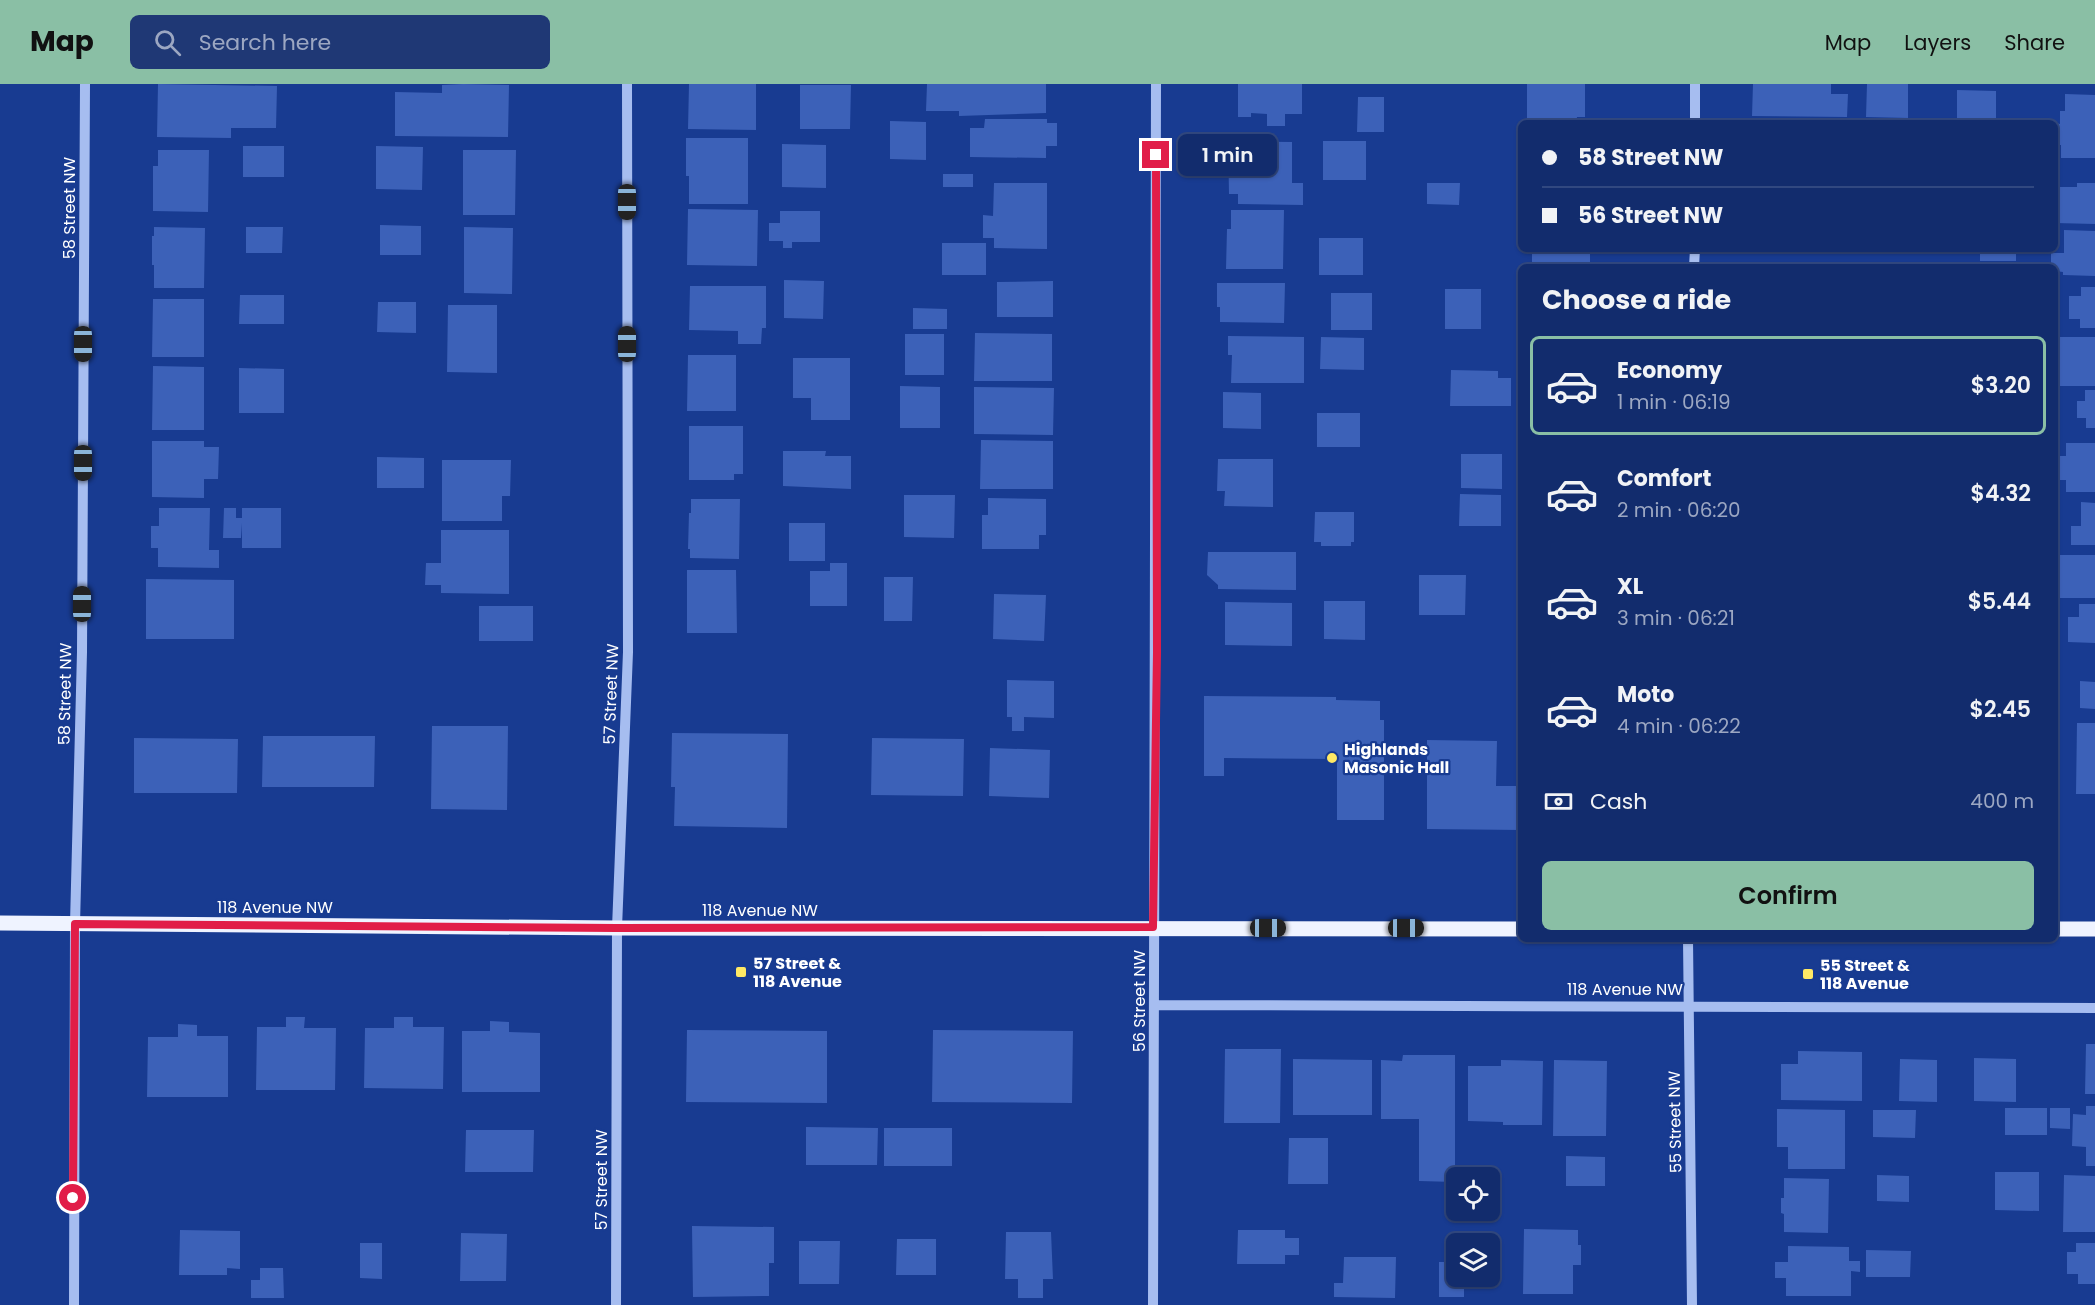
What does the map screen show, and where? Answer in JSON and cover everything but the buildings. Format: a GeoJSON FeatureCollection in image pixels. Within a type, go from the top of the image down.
{"type":"FeatureCollection","features":[{"type":"Feature","properties":{"kind":"main road","name":"118 Avenue NW"},"geometry":{"type":"LineString","coordinates":[[0,923],[617,928],[1518,929]]}},
{"type":"Feature","properties":{"kind":"main road"},"geometry":{"type":"LineString","coordinates":[[2058,929],[2095,928]]}},
{"type":"Feature","properties":{"kind":"street","name":"58 Street NW"},"geometry":{"type":"LineString","coordinates":[[74,1305],[75,924],[82,652],[85,84]]}},
{"type":"Feature","properties":{"kind":"street","name":"57 Street NW"},"geometry":{"type":"LineString","coordinates":[[616,1305],[617,928],[627,652],[627,84]]}},
{"type":"Feature","properties":{"kind":"street","name":"56 Street NW"},"geometry":{"type":"LineString","coordinates":[[1153,1305],[1155,1005],[1153,927],[1157,652],[1156,84]]}},
{"type":"Feature","properties":{"kind":"street"},"geometry":{"type":"LineString","coordinates":[[1695,84],[1695,120]]}},
{"type":"Feature","properties":{"kind":"street","name":"55 Street NW"},"geometry":{"type":"LineString","coordinates":[[1688,942],[1692,1305]]}},
{"type":"Feature","properties":{"kind":"street","name":"118 Avenue NW"},"geometry":{"type":"LineString","coordinates":[[1155,1005],[2095,1008]]}},
{"type":"Feature","properties":{"kind":"place","name":"Highlands Masonic Hall"},"geometry":{"type":"Point","coordinates":[1332,758]}},
{"type":"Feature","properties":{"kind":"place","name":"57 Street & 118 Avenue"},"geometry":{"type":"Point","coordinates":[741,972]}},
{"type":"Feature","properties":{"kind":"place","name":"55 Street & 118 Avenue"},"geometry":{"type":"Point","coordinates":[1808,974]}},
{"type":"Feature","properties":{"kind":"route"},"geometry":{"type":"LineString","coordinates":[[73,1198],[75,924],[617,928],[1153,927],[1157,652],[1156,155]]}}]}
